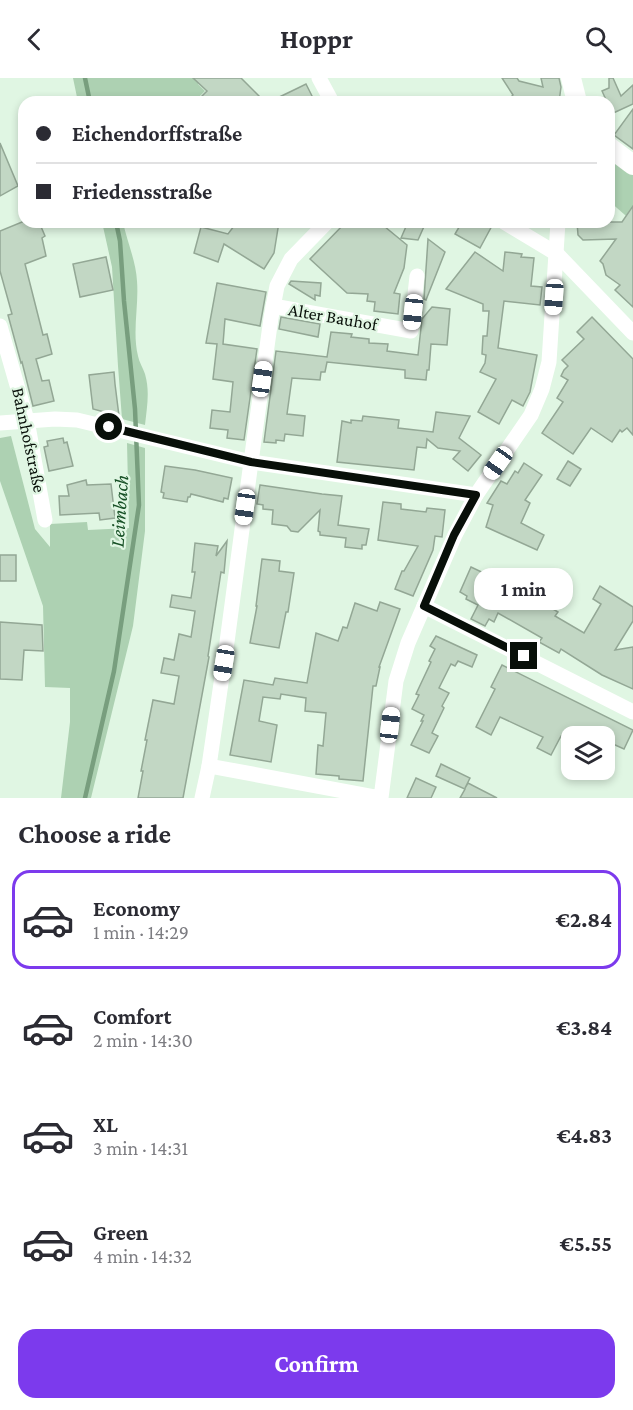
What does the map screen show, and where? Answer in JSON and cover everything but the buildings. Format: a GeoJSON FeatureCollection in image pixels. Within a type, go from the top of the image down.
{"type":"FeatureCollection","features":[{"type":"Feature","properties":{"kind":"street"},"geometry":{"type":"LineString","coordinates":[[319,78],[329,96]]}},
{"type":"Feature","properties":{"kind":"street"},"geometry":{"type":"LineString","coordinates":[[571,78],[576,96]]}},
{"type":"Feature","properties":{"kind":"street"},"geometry":{"type":"LineString","coordinates":[[615,152],[633,165]]}},
{"type":"Feature","properties":{"kind":"street"},"geometry":{"type":"LineString","coordinates":[[202,798],[209,766],[277,286],[291,259],[321,228]]}},
{"type":"Feature","properties":{"kind":"street"},"geometry":{"type":"LineString","coordinates":[[514,228],[557,254],[633,333]]}},
{"type":"Feature","properties":{"kind":"street"},"geometry":{"type":"LineString","coordinates":[[209,766],[381,798],[396,681],[408,643],[454,535],[476,495],[531,415],[542,389],[549,363],[558,228]]}},
{"type":"Feature","properties":{"kind":"street","name":"Alter Bauhof"},"geometry":{"type":"LineString","coordinates":[[273,306],[411,331],[417,276]]}},
{"type":"Feature","properties":{"kind":"street","name":"Bahnhofstraße"},"geometry":{"type":"LineString","coordinates":[[0,326],[27,420],[45,520]]}},
{"type":"Feature","properties":{"kind":"street"},"geometry":{"type":"LineString","coordinates":[[0,423],[27,420],[77,420],[251,462],[476,495]]}},
{"type":"Feature","properties":{"kind":"street"},"geometry":{"type":"LineString","coordinates":[[424,606],[633,712]]}},
{"type":"Feature","properties":{"kind":"green space"},"geometry":{"type":"Polygon","coordinates":[[[73,78],[203,78],[198,84],[205,91],[200,96],[77,96],[73,78]]]}},
{"type":"Feature","properties":{"kind":"green space"},"geometry":{"type":"Polygon","coordinates":[[[615,163],[633,174],[633,222],[615,206],[615,163]]]}},
{"type":"Feature","properties":{"kind":"green space"},"geometry":{"type":"Polygon","coordinates":[[[103,228],[125,228],[136,274],[136,347],[145,374],[148,399],[145,425],[122,419],[112,267],[103,228]]]}},
{"type":"Feature","properties":{"kind":"green space"},"geometry":{"type":"Polygon","coordinates":[[[11,436],[35,529],[50,547],[50,524],[87,522],[88,530],[129,528],[127,443],[145,448],[145,531],[133,626],[91,798],[61,798],[70,722],[70,688],[45,687],[43,606],[0,481],[0,438],[11,436]]]}},
{"type":"Feature","properties":{"kind":"waterway","name":"Leimbach"},"geometry":{"type":"LineString","coordinates":[[85,78],[89,96]]}},
{"type":"Feature","properties":{"kind":"waterway","name":"Leimbach"},"geometry":{"type":"LineString","coordinates":[[85,798],[114,671],[139,505],[135,409],[117,228]]}},
{"type":"Feature","properties":{"kind":"route"},"geometry":{"type":"LineString","coordinates":[[109,427],[251,462],[476,495],[454,535],[424,606],[524,656]]}}]}
